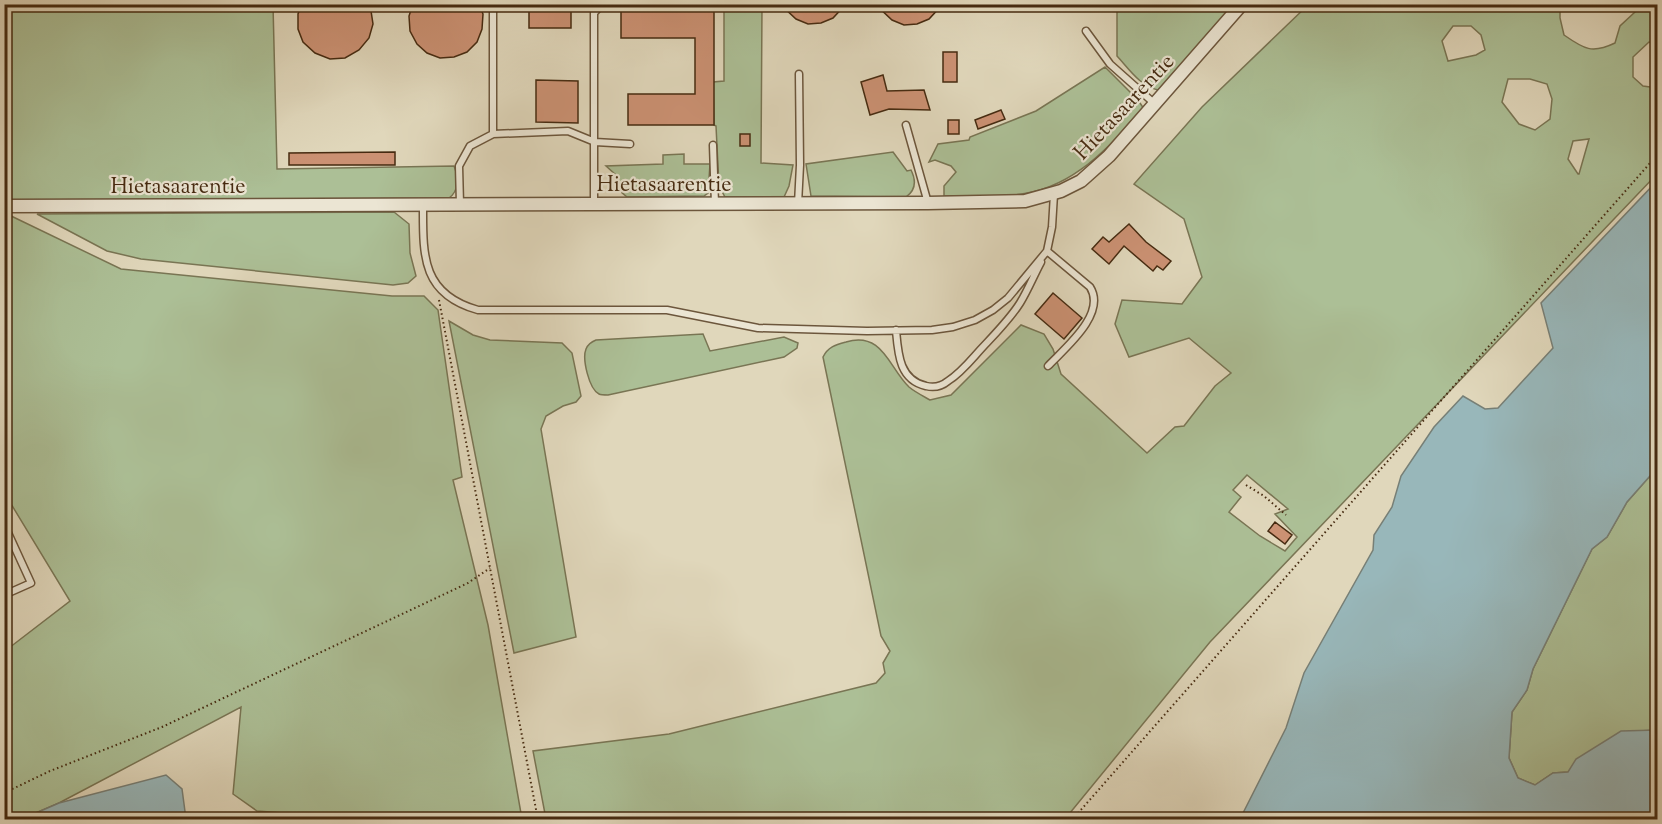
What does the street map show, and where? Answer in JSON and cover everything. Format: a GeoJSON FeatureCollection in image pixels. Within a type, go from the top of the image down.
{"type":"FeatureCollection","features":[{"type":"Feature","properties":{"kind":"street","name":"Hietasaarentie"},"geometry":{"type":"LineString","coordinates":[[4,206],[1017,202],[1054,194],[1074,185],[1098,167],[1242,4]]}},
{"type":"Feature","properties":{"kind":"lane"},"geometry":{"type":"LineString","coordinates":[[493,134],[494,4]]}},
{"type":"Feature","properties":{"kind":"lane"},"geometry":{"type":"LineString","coordinates":[[594,204],[594,13],[602,4]]}},
{"type":"Feature","properties":{"kind":"lane"},"geometry":{"type":"LineString","coordinates":[[1086,31],[1110,64],[1155,104]]}},
{"type":"Feature","properties":{"kind":"lane"},"geometry":{"type":"LineString","coordinates":[[798,204],[799,74]]}},
{"type":"Feature","properties":{"kind":"lane"},"geometry":{"type":"LineString","coordinates":[[906,125],[928,203]]}},
{"type":"Feature","properties":{"kind":"lane"},"geometry":{"type":"LineString","coordinates":[[460,205],[459,166],[470,146],[493,134],[568,131],[595,142],[630,144]]}},
{"type":"Feature","properties":{"kind":"lane"},"geometry":{"type":"LineString","coordinates":[[713,146],[715,204]]}},
{"type":"Feature","properties":{"kind":"lane"},"geometry":{"type":"LineString","coordinates":[[896,330],[898,356],[903,369],[910,378],[921,385],[930,387],[940,386],[949,381],[1020,304],[1047,250],[1052,227],[1054,194]]}},
{"type":"Feature","properties":{"kind":"lane"},"geometry":{"type":"LineString","coordinates":[[423,205],[425,261],[435,282],[460,305],[478,310],[667,309],[758,328],[896,330],[943,328],[975,320],[993,310],[1008,298],[1047,250]]}},
{"type":"Feature","properties":{"kind":"lane"},"geometry":{"type":"LineString","coordinates":[[1047,250],[1090,287],[1095,295],[1094,307],[1085,326],[1048,366]]}},
{"type":"Feature","properties":{"kind":"lane"},"geometry":{"type":"LineString","coordinates":[[4,524],[31,583],[4,595]]}},
{"type":"Feature","properties":{"kind":"path"},"geometry":{"type":"LineString","coordinates":[[1072,819],[1658,154]]}},
{"type":"Feature","properties":{"kind":"path"},"geometry":{"type":"LineString","coordinates":[[435,282],[538,819]]}},
{"type":"Feature","properties":{"kind":"path"},"geometry":{"type":"LineString","coordinates":[[1246,485],[1264,496],[1286,515]]}},
{"type":"Feature","properties":{"kind":"path"},"geometry":{"type":"LineString","coordinates":[[4,794],[50,771],[171,723],[468,583],[490,568]]}},
{"type":"Feature","properties":{"kind":"green space"},"geometry":{"type":"Polygon","coordinates":[[[4,5],[273,5],[277,169],[454,166],[457,175],[455,192],[449,198],[5,200],[4,5]]]}},
{"type":"Feature","properties":{"kind":"green space"},"geometry":{"type":"Polygon","coordinates":[[[724,5],[762,5],[761,163],[793,165],[789,186],[784,197],[725,197],[719,186],[713,82],[724,81],[724,5]]]}},
{"type":"Feature","properties":{"kind":"green space"},"geometry":{"type":"Polygon","coordinates":[[[1117,5],[1234,5],[1164,86],[1158,90],[1140,81],[1117,56],[1117,5]]]}},
{"type":"Feature","properties":{"kind":"green space"},"geometry":{"type":"Polygon","coordinates":[[[1308,5],[1560,5],[1564,35],[1583,47],[1594,49],[1615,43],[1620,26],[1635,12],[1628,5],[1657,5],[1657,43],[1649,42],[1633,57],[1633,77],[1643,86],[1657,88],[1657,174],[1210,642],[1065,819],[546,819],[533,751],[669,734],[876,683],[885,673],[883,663],[890,651],[881,636],[823,357],[832,347],[859,340],[877,346],[909,387],[930,400],[951,395],[1021,325],[1044,334],[1053,349],[1061,374],[1147,453],[1175,427],[1184,426],[1215,386],[1231,373],[1189,338],[1129,357],[1115,324],[1122,300],[1182,304],[1202,277],[1184,219],[1134,184],[1202,107],[1308,5]],[[1453,26],[1442,41],[1448,61],[1476,55],[1485,50],[1481,35],[1471,26],[1453,26]],[[1508,79],[1502,102],[1519,124],[1535,130],[1550,119],[1552,99],[1547,84],[1530,79],[1508,79]],[[1589,139],[1573,141],[1568,159],[1579,174],[1589,139]],[[1247,475],[1233,490],[1241,497],[1229,512],[1260,536],[1285,551],[1297,537],[1275,514],[1288,509],[1247,475]]]}},
{"type":"Feature","properties":{"kind":"green space"},"geometry":{"type":"Polygon","coordinates":[[[1105,67],[1144,109],[1087,165],[1071,176],[1034,192],[1004,196],[944,196],[944,186],[956,172],[951,166],[935,160],[929,162],[938,144],[969,140],[970,137],[1036,111],[1105,67]]]}},
{"type":"Feature","properties":{"kind":"green space"},"geometry":{"type":"Polygon","coordinates":[[[893,152],[907,171],[911,170],[914,177],[913,188],[906,197],[811,196],[806,164],[893,152]]]}},
{"type":"Feature","properties":{"kind":"green space"},"geometry":{"type":"Polygon","coordinates":[[[684,154],[684,164],[710,164],[708,193],[704,196],[627,197],[620,191],[617,176],[606,166],[663,164],[663,155],[684,154]]]}},
{"type":"Feature","properties":{"kind":"green space"},"geometry":{"type":"Polygon","coordinates":[[[394,212],[409,224],[410,253],[416,276],[408,283],[393,285],[141,259],[107,251],[37,214],[394,212]]]}},
{"type":"Feature","properties":{"kind":"green space"},"geometry":{"type":"Polygon","coordinates":[[[5,215],[121,269],[392,296],[424,296],[438,310],[462,477],[453,480],[488,625],[522,819],[321,820],[310,815],[257,811],[233,794],[241,707],[59,803],[22,819],[5,819],[5,651],[70,601],[5,494],[5,215]]]}},
{"type":"Feature","properties":{"kind":"green space"},"geometry":{"type":"Polygon","coordinates":[[[449,321],[473,335],[490,340],[562,343],[572,353],[581,396],[576,402],[563,406],[546,416],[541,429],[576,637],[514,653],[449,321]]]}},
{"type":"Feature","properties":{"kind":"green space"},"geometry":{"type":"Polygon","coordinates":[[[703,334],[710,351],[784,337],[798,343],[797,348],[784,357],[608,395],[595,391],[589,380],[585,354],[591,342],[703,334]]]}},
{"type":"Feature","properties":{"kind":"green space"},"geometry":{"type":"Polygon","coordinates":[[[1657,468],[1657,730],[1621,732],[1568,772],[1553,773],[1535,785],[1518,778],[1509,758],[1512,712],[1527,690],[1533,669],[1592,549],[1607,537],[1627,502],[1657,468]]]}},
{"type":"Feature","properties":{"kind":"water"},"geometry":{"type":"Polygon","coordinates":[[[1657,181],[1657,468],[1627,502],[1607,537],[1592,549],[1533,669],[1527,690],[1512,712],[1509,758],[1518,778],[1535,785],[1553,773],[1568,772],[1576,759],[1621,731],[1657,730],[1657,819],[1240,819],[1286,728],[1304,673],[1373,550],[1374,535],[1392,507],[1401,476],[1434,427],[1463,396],[1485,409],[1498,408],[1553,348],[1541,303],[1657,181]]]}},
{"type":"Feature","properties":{"kind":"water"},"geometry":{"type":"Polygon","coordinates":[[[166,775],[182,789],[186,819],[22,819],[59,803],[166,775]]]}},
{"type":"Feature","properties":{"kind":"building"},"geometry":{"type":"Polygon","coordinates":[[[302,4],[368,4],[373,24],[369,38],[359,50],[345,58],[330,59],[315,53],[303,42],[298,29],[298,14],[302,4]]]}},
{"type":"Feature","properties":{"kind":"building"},"geometry":{"type":"Polygon","coordinates":[[[413,4],[479,4],[483,14],[482,29],[477,42],[467,52],[454,57],[440,58],[427,53],[417,44],[410,31],[409,16],[413,4]]]}},
{"type":"Feature","properties":{"kind":"building"},"geometry":{"type":"Polygon","coordinates":[[[780,4],[846,4],[833,18],[821,23],[808,24],[796,19],[780,4]]]}},
{"type":"Feature","properties":{"kind":"building"},"geometry":{"type":"Polygon","coordinates":[[[875,4],[943,4],[929,19],[917,24],[904,25],[892,20],[875,4]]]}},
{"type":"Feature","properties":{"kind":"building"},"geometry":{"type":"Polygon","coordinates":[[[529,7],[571,7],[571,28],[529,28],[529,7]]]}},
{"type":"Feature","properties":{"kind":"building"},"geometry":{"type":"Polygon","coordinates":[[[621,7],[660,7],[660,11],[714,10],[714,125],[628,125],[628,94],[695,94],[695,38],[621,38],[621,7]]]}},
{"type":"Feature","properties":{"kind":"building"},"geometry":{"type":"Polygon","coordinates":[[[943,52],[957,52],[957,82],[943,82],[943,52]]]}},
{"type":"Feature","properties":{"kind":"building"},"geometry":{"type":"Polygon","coordinates":[[[883,75],[887,91],[924,90],[930,110],[889,109],[870,115],[861,82],[883,75]]]}},
{"type":"Feature","properties":{"kind":"building"},"geometry":{"type":"Polygon","coordinates":[[[536,80],[578,81],[578,123],[536,122],[536,80]]]}},
{"type":"Feature","properties":{"kind":"building"},"geometry":{"type":"Polygon","coordinates":[[[1001,110],[1005,119],[978,129],[975,120],[1001,110]]]}},
{"type":"Feature","properties":{"kind":"building"},"geometry":{"type":"Polygon","coordinates":[[[948,120],[959,120],[959,134],[948,134],[948,120]]]}},
{"type":"Feature","properties":{"kind":"building"},"geometry":{"type":"Polygon","coordinates":[[[740,134],[750,134],[750,146],[740,146],[740,134]]]}},
{"type":"Feature","properties":{"kind":"building"},"geometry":{"type":"Polygon","coordinates":[[[395,152],[395,165],[289,165],[289,153],[395,152]]]}},
{"type":"Feature","properties":{"kind":"building"},"geometry":{"type":"Polygon","coordinates":[[[1129,224],[1146,242],[1171,261],[1163,270],[1157,266],[1153,271],[1124,246],[1109,264],[1092,249],[1103,237],[1109,242],[1129,224]]]}},
{"type":"Feature","properties":{"kind":"building"},"geometry":{"type":"Polygon","coordinates":[[[1053,293],[1082,318],[1064,339],[1035,314],[1053,293]]]}},
{"type":"Feature","properties":{"kind":"building"},"geometry":{"type":"Polygon","coordinates":[[[1275,522],[1292,535],[1285,544],[1268,531],[1275,522]]]}}]}
